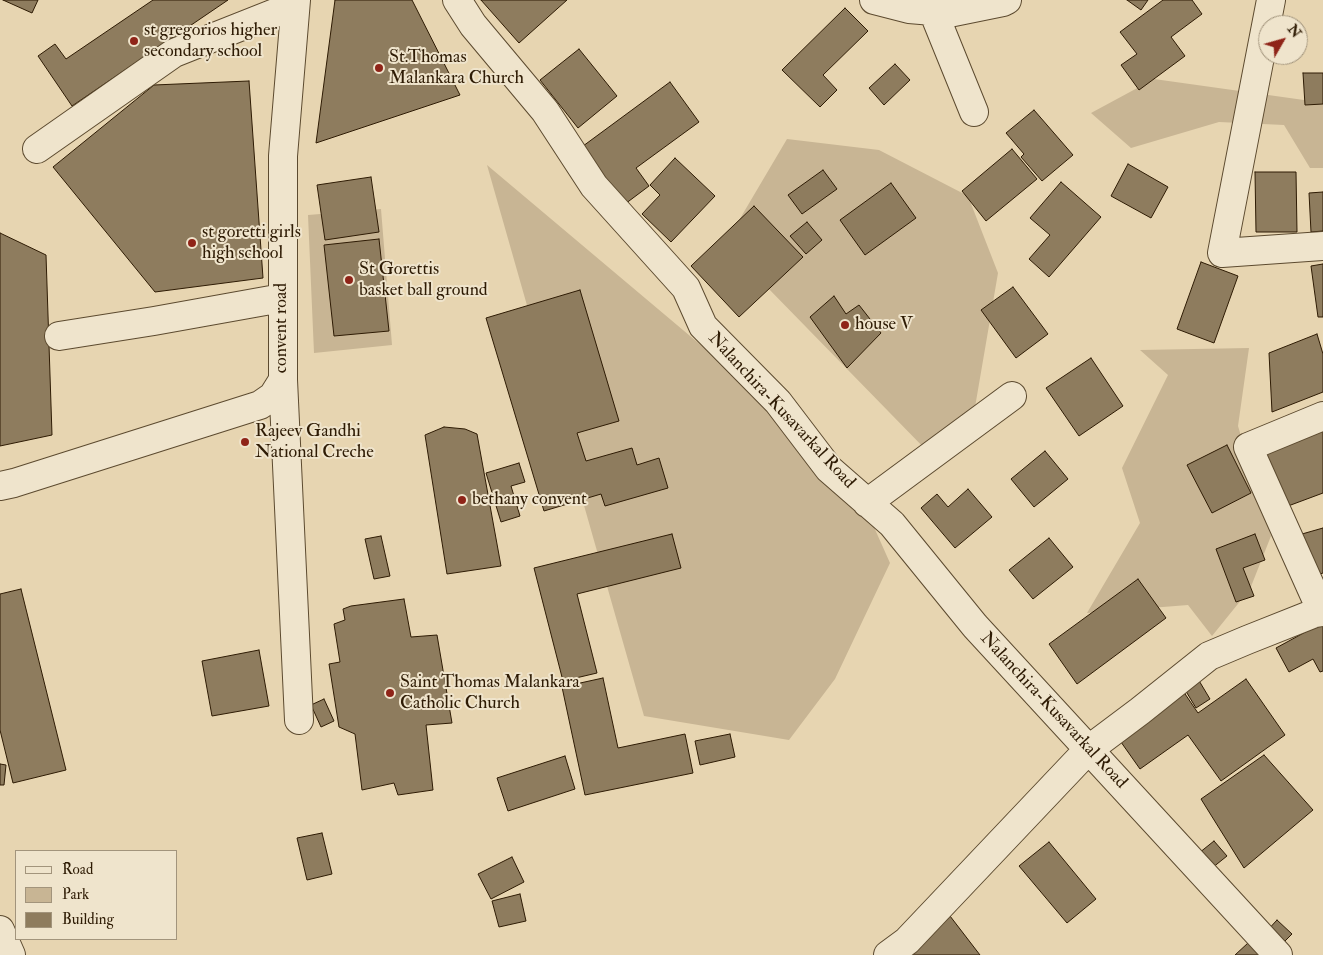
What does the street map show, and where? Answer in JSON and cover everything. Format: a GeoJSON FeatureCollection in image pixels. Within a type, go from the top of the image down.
{"type":"FeatureCollection","features":[{"type":"Feature","properties":{"kind":"street","name":"Nalanchira-Kusavarkal Road"},"geometry":{"type":"LineString","coordinates":[[457,0],[473,26],[546,111],[594,186],[686,288],[703,326],[778,402],[829,469],[892,524],[975,626],[1278,955]]}},
{"type":"Feature","properties":{"kind":"street"},"geometry":{"type":"LineString","coordinates":[[874,0],[909,9],[939,13],[1007,0]]}},
{"type":"Feature","properties":{"kind":"street"},"geometry":{"type":"LineString","coordinates":[[1271,0],[1222,253],[1323,246]]}},
{"type":"Feature","properties":{"kind":"street"},"geometry":{"type":"LineString","coordinates":[[37,149],[174,53],[295,3]]}},
{"type":"Feature","properties":{"kind":"street","name":"convent road"},"geometry":{"type":"LineString","coordinates":[[0,486],[260,405],[273,396],[283,380],[283,156],[295,3]]}},
{"type":"Feature","properties":{"kind":"street"},"geometry":{"type":"LineString","coordinates":[[939,13],[974,112]]}},
{"type":"Feature","properties":{"kind":"street"},"geometry":{"type":"LineString","coordinates":[[59,336],[282,298]]}},
{"type":"Feature","properties":{"kind":"street"},"geometry":{"type":"LineString","coordinates":[[283,380],[299,720]]}},
{"type":"Feature","properties":{"kind":"street"},"geometry":{"type":"LineString","coordinates":[[867,503],[1012,396]]}},
{"type":"Feature","properties":{"kind":"street"},"geometry":{"type":"LineString","coordinates":[[888,955],[907,941],[1088,750],[1140,712],[1209,656],[1323,612],[1248,447],[1323,416]]}},
{"type":"Feature","properties":{"kind":"street"},"geometry":{"type":"LineString","coordinates":[[0,930],[11,955]]}},
{"type":"Feature","properties":{"kind":"green space"},"geometry":{"type":"Polygon","coordinates":[[[1154,79],[1311,101],[1323,101],[1323,168],[1310,168],[1284,125],[1219,122],[1131,148],[1091,113],[1154,79]]]}},
{"type":"Feature","properties":{"kind":"green space"},"geometry":{"type":"Polygon","coordinates":[[[787,139],[879,150],[968,196],[998,273],[974,413],[930,454],[725,244],[787,139]]]}},
{"type":"Feature","properties":{"kind":"green space"},"geometry":{"type":"Polygon","coordinates":[[[487,165],[848,469],[890,563],[835,679],[789,740],[644,716],[487,165]]]}},
{"type":"Feature","properties":{"kind":"green space","name":"St Gorettis basket ball ground"},"geometry":{"type":"Polygon","coordinates":[[[381,209],[392,345],[314,353],[308,215],[381,209]]]}},
{"type":"Feature","properties":{"kind":"green space"},"geometry":{"type":"Polygon","coordinates":[[[1249,348],[1238,426],[1271,536],[1250,589],[1212,636],[1188,605],[1087,613],[1140,523],[1122,468],[1168,375],[1140,350],[1249,348]]]}},
{"type":"Feature","properties":{"kind":"building"},"geometry":{"type":"Polygon","coordinates":[[[3,0],[38,0],[32,13],[3,0]]]}},
{"type":"Feature","properties":{"kind":"building"},"geometry":{"type":"Polygon","coordinates":[[[153,0],[228,0],[72,106],[38,56],[55,44],[66,59],[153,0]]]}},
{"type":"Feature","properties":{"kind":"building"},"geometry":{"type":"Polygon","coordinates":[[[335,0],[412,0],[460,95],[316,143],[335,0]]]}},
{"type":"Feature","properties":{"kind":"building"},"geometry":{"type":"Polygon","coordinates":[[[481,0],[567,0],[519,43],[481,0]]]}},
{"type":"Feature","properties":{"kind":"building"},"geometry":{"type":"Polygon","coordinates":[[[1127,0],[1148,0],[1141,10],[1127,0]]]}},
{"type":"Feature","properties":{"kind":"building"},"geometry":{"type":"Polygon","coordinates":[[[1163,0],[1192,0],[1202,14],[1171,37],[1185,56],[1139,90],[1121,65],[1137,54],[1120,32],[1163,0]]]}},
{"type":"Feature","properties":{"kind":"building"},"geometry":{"type":"Polygon","coordinates":[[[845,8],[868,31],[823,75],[837,90],[820,107],[782,70],[845,8]]]}},
{"type":"Feature","properties":{"kind":"building"},"geometry":{"type":"Polygon","coordinates":[[[579,49],[617,96],[578,128],[540,80],[579,49]]]}},
{"type":"Feature","properties":{"kind":"building"},"geometry":{"type":"Polygon","coordinates":[[[895,64],[910,80],[884,105],[869,88],[895,64]]]}},
{"type":"Feature","properties":{"kind":"building"},"geometry":{"type":"Polygon","coordinates":[[[1303,73],[1323,73],[1323,104],[1305,105],[1303,73]]]}},
{"type":"Feature","properties":{"kind":"building"},"geometry":{"type":"Polygon","coordinates":[[[249,81],[263,278],[155,292],[53,167],[154,85],[249,81]]]}},
{"type":"Feature","properties":{"kind":"building"},"geometry":{"type":"Polygon","coordinates":[[[670,82],[699,122],[636,168],[649,186],[621,207],[579,149],[670,82]]]}},
{"type":"Feature","properties":{"kind":"building"},"geometry":{"type":"Polygon","coordinates":[[[1034,110],[1073,155],[1042,181],[1021,157],[1024,154],[1006,133],[1034,110]]]}},
{"type":"Feature","properties":{"kind":"building"},"geometry":{"type":"Polygon","coordinates":[[[1012,149],[1037,179],[986,221],[962,191],[1012,149]]]}},
{"type":"Feature","properties":{"kind":"building"},"geometry":{"type":"Polygon","coordinates":[[[675,158],[715,196],[671,242],[642,214],[660,195],[650,185],[675,158]]]}},
{"type":"Feature","properties":{"kind":"building"},"geometry":{"type":"Polygon","coordinates":[[[1128,164],[1168,187],[1151,218],[1111,196],[1128,164]]]}},
{"type":"Feature","properties":{"kind":"building"},"geometry":{"type":"Polygon","coordinates":[[[823,170],[837,189],[802,214],[788,195],[823,170]]]}},
{"type":"Feature","properties":{"kind":"building"},"geometry":{"type":"Polygon","coordinates":[[[1255,172],[1296,172],[1297,232],[1256,232],[1255,172]]]}},
{"type":"Feature","properties":{"kind":"building"},"geometry":{"type":"Polygon","coordinates":[[[371,177],[379,232],[325,240],[317,185],[371,177]]]}},
{"type":"Feature","properties":{"kind":"building"},"geometry":{"type":"Polygon","coordinates":[[[1061,182],[1101,217],[1049,277],[1029,259],[1050,235],[1030,218],[1061,182]]]}},
{"type":"Feature","properties":{"kind":"building"},"geometry":{"type":"Polygon","coordinates":[[[891,183],[916,218],[865,255],[840,220],[891,183]]]}},
{"type":"Feature","properties":{"kind":"building"},"geometry":{"type":"Polygon","coordinates":[[[1323,192],[1323,231],[1311,232],[1309,193],[1323,192]]]}},
{"type":"Feature","properties":{"kind":"building"},"geometry":{"type":"Polygon","coordinates":[[[754,206],[803,257],[739,317],[691,266],[754,206]]]}},
{"type":"Feature","properties":{"kind":"building"},"geometry":{"type":"Polygon","coordinates":[[[807,222],[822,240],[806,254],[790,236],[807,222]]]}},
{"type":"Feature","properties":{"kind":"building"},"geometry":{"type":"Polygon","coordinates":[[[0,233],[46,255],[52,435],[0,446],[0,233]]]}},
{"type":"Feature","properties":{"kind":"building"},"geometry":{"type":"Polygon","coordinates":[[[379,239],[389,331],[334,336],[324,245],[379,239]]]}},
{"type":"Feature","properties":{"kind":"building"},"geometry":{"type":"Polygon","coordinates":[[[1201,262],[1238,276],[1214,343],[1177,329],[1201,262]]]}},
{"type":"Feature","properties":{"kind":"building"},"geometry":{"type":"Polygon","coordinates":[[[1323,264],[1323,317],[1318,317],[1311,266],[1323,264]]]}},
{"type":"Feature","properties":{"kind":"building"},"geometry":{"type":"Polygon","coordinates":[[[1013,287],[1048,334],[1016,358],[981,310],[1013,287]]]}},
{"type":"Feature","properties":{"kind":"building"},"geometry":{"type":"Polygon","coordinates":[[[580,290],[619,421],[577,433],[586,461],[632,448],[637,465],[659,458],[668,488],[605,506],[601,494],[544,511],[486,318],[580,290]]]}},
{"type":"Feature","properties":{"kind":"building","name":"house V"},"geometry":{"type":"Polygon","coordinates":[[[834,296],[846,314],[859,305],[881,333],[847,368],[810,317],[834,296]]]}},
{"type":"Feature","properties":{"kind":"building"},"geometry":{"type":"Polygon","coordinates":[[[1317,334],[1323,354],[1323,392],[1272,412],[1269,353],[1317,334]]]}},
{"type":"Feature","properties":{"kind":"building"},"geometry":{"type":"Polygon","coordinates":[[[1091,358],[1123,406],[1079,436],[1046,388],[1091,358]]]}},
{"type":"Feature","properties":{"kind":"building","name":"bethany convent"},"geometry":{"type":"Polygon","coordinates":[[[444,427],[465,429],[477,434],[501,566],[447,574],[425,435],[444,427]]]}},
{"type":"Feature","properties":{"kind":"building"},"geometry":{"type":"Polygon","coordinates":[[[1323,431],[1323,493],[1280,509],[1259,455],[1323,431]]]}},
{"type":"Feature","properties":{"kind":"building"},"geometry":{"type":"Polygon","coordinates":[[[1227,445],[1251,493],[1212,513],[1187,465],[1227,445]]]}},
{"type":"Feature","properties":{"kind":"building"},"geometry":{"type":"Polygon","coordinates":[[[1045,451],[1068,479],[1034,507],[1011,479],[1045,451]]]}},
{"type":"Feature","properties":{"kind":"building"},"geometry":{"type":"Polygon","coordinates":[[[519,463],[525,482],[511,486],[520,516],[501,522],[486,473],[519,463]]]}},
{"type":"Feature","properties":{"kind":"building"},"geometry":{"type":"Polygon","coordinates":[[[968,489],[992,517],[955,548],[921,508],[937,494],[948,507],[968,489]]]}},
{"type":"Feature","properties":{"kind":"building"},"geometry":{"type":"Polygon","coordinates":[[[1323,528],[1323,573],[1314,576],[1302,534],[1323,528]]]}},
{"type":"Feature","properties":{"kind":"building"},"geometry":{"type":"Polygon","coordinates":[[[672,534],[681,568],[577,594],[597,673],[563,681],[534,568],[672,534]]]}},
{"type":"Feature","properties":{"kind":"building"},"geometry":{"type":"Polygon","coordinates":[[[1255,534],[1265,560],[1243,568],[1254,596],[1236,602],[1216,549],[1255,534]]]}},
{"type":"Feature","properties":{"kind":"building"},"geometry":{"type":"Polygon","coordinates":[[[381,536],[390,576],[374,579],[365,539],[381,536]]]}},
{"type":"Feature","properties":{"kind":"building"},"geometry":{"type":"Polygon","coordinates":[[[1049,538],[1073,567],[1033,599],[1009,570],[1049,538]]]}},
{"type":"Feature","properties":{"kind":"building"},"geometry":{"type":"Polygon","coordinates":[[[1138,579],[1166,618],[1077,684],[1049,644],[1138,579]]]}},
{"type":"Feature","properties":{"kind":"building"},"geometry":{"type":"Polygon","coordinates":[[[21,589],[66,770],[13,783],[0,730],[0,594],[21,589]]]}},
{"type":"Feature","properties":{"kind":"building","name":"Saint Thomas Malankara Catholic Church"},"geometry":{"type":"Polygon","coordinates":[[[404,599],[411,637],[437,635],[452,723],[426,725],[433,790],[398,795],[394,783],[362,790],[355,734],[339,727],[329,664],[340,662],[334,624],[345,620],[343,609],[351,606],[404,599]]]}},
{"type":"Feature","properties":{"kind":"building"},"geometry":{"type":"Polygon","coordinates":[[[1322,623],[1323,671],[1320,672],[1313,659],[1289,672],[1276,648],[1322,623]]]}},
{"type":"Feature","properties":{"kind":"building"},"geometry":{"type":"Polygon","coordinates":[[[259,650],[269,706],[212,716],[202,661],[259,650]]]}},
{"type":"Feature","properties":{"kind":"building"},"geometry":{"type":"Polygon","coordinates":[[[603,678],[618,748],[685,734],[693,773],[585,795],[562,687],[603,678]]]}},
{"type":"Feature","properties":{"kind":"building"},"geometry":{"type":"Polygon","coordinates":[[[1198,679],[1210,699],[1196,708],[1184,688],[1198,679]]]}},
{"type":"Feature","properties":{"kind":"building"},"geometry":{"type":"Polygon","coordinates":[[[1246,679],[1285,735],[1221,781],[1188,735],[1140,769],[1116,735],[1181,688],[1198,713],[1246,679]]]}},
{"type":"Feature","properties":{"kind":"building"},"geometry":{"type":"Polygon","coordinates":[[[324,699],[334,721],[321,727],[311,705],[324,699]]]}},
{"type":"Feature","properties":{"kind":"building"},"geometry":{"type":"Polygon","coordinates":[[[730,734],[735,757],[700,765],[695,741],[730,734]]]}},
{"type":"Feature","properties":{"kind":"building"},"geometry":{"type":"Polygon","coordinates":[[[1264,755],[1313,810],[1244,868],[1201,799],[1264,755]]]}},
{"type":"Feature","properties":{"kind":"building"},"geometry":{"type":"Polygon","coordinates":[[[565,756],[575,789],[508,811],[497,778],[565,756]]]}},
{"type":"Feature","properties":{"kind":"building"},"geometry":{"type":"Polygon","coordinates":[[[0,764],[6,765],[4,785],[0,785],[0,764]]]}},
{"type":"Feature","properties":{"kind":"building"},"geometry":{"type":"Polygon","coordinates":[[[322,833],[332,874],[307,880],[297,838],[322,833]]]}},
{"type":"Feature","properties":{"kind":"building"},"geometry":{"type":"Polygon","coordinates":[[[1214,841],[1227,856],[1212,868],[1199,853],[1214,841]]]}},
{"type":"Feature","properties":{"kind":"building"},"geometry":{"type":"Polygon","coordinates":[[[1049,842],[1096,899],[1067,923],[1019,866],[1049,842]]]}},
{"type":"Feature","properties":{"kind":"building"},"geometry":{"type":"Polygon","coordinates":[[[512,857],[524,882],[491,899],[478,874],[512,857]]]}},
{"type":"Feature","properties":{"kind":"building"},"geometry":{"type":"Polygon","coordinates":[[[520,894],[526,921],[499,927],[492,901],[520,894]]]}},
{"type":"Feature","properties":{"kind":"building"},"geometry":{"type":"Polygon","coordinates":[[[950,916],[980,955],[901,955],[950,916]]]}},
{"type":"Feature","properties":{"kind":"building"},"geometry":{"type":"Polygon","coordinates":[[[1277,920],[1292,934],[1279,947],[1265,933],[1277,920]]]}},
{"type":"Feature","properties":{"kind":"building"},"geometry":{"type":"Polygon","coordinates":[[[1248,943],[1260,955],[1235,955],[1248,943]]]}},
{"type":"Feature","properties":{"kind":"place","name":"st gregorios higher secondary school"},"geometry":{"type":"Point","coordinates":[134,41]}},
{"type":"Feature","properties":{"kind":"place","name":"St.Thomas Malankara Church"},"geometry":{"type":"Point","coordinates":[379,68]}},
{"type":"Feature","properties":{"kind":"place","name":"st goretti girls high school"},"geometry":{"type":"Point","coordinates":[192,243]}},
{"type":"Feature","properties":{"kind":"place","name":"St Gorettis basket ball ground"},"geometry":{"type":"Point","coordinates":[349,280]}},
{"type":"Feature","properties":{"kind":"place","name":"house V"},"geometry":{"type":"Point","coordinates":[845,325]}},
{"type":"Feature","properties":{"kind":"place","name":"Rajeev Gandhi National Creche"},"geometry":{"type":"Point","coordinates":[245,442]}},
{"type":"Feature","properties":{"kind":"place","name":"bethany convent"},"geometry":{"type":"Point","coordinates":[462,500]}},
{"type":"Feature","properties":{"kind":"place","name":"Saint Thomas Malankara Catholic Church"},"geometry":{"type":"Point","coordinates":[390,693]}}]}
